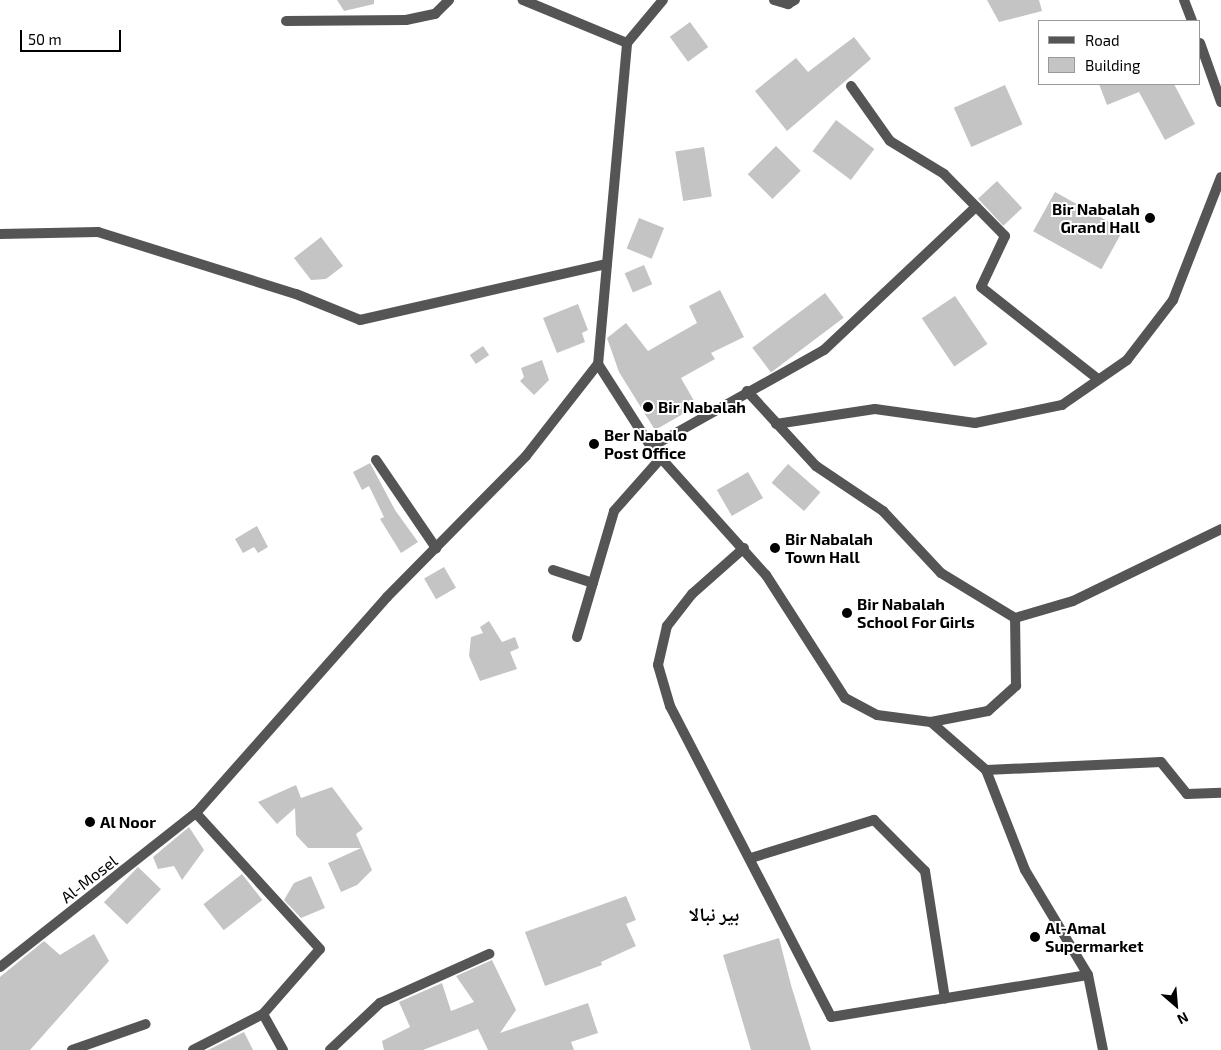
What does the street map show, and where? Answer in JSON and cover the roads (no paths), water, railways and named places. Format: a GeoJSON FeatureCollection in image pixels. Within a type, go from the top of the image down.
{"type":"FeatureCollection","features":[{"type":"Feature","properties":{"kind":"street"},"geometry":{"type":"LineString","coordinates":[[286,21],[406,20],[435,14],[449,0]]}},
{"type":"Feature","properties":{"kind":"street"},"geometry":{"type":"LineString","coordinates":[[523,0],[627,43]]}},
{"type":"Feature","properties":{"kind":"street"},"geometry":{"type":"LineString","coordinates":[[663,0],[627,43],[598,364],[651,447],[744,548],[845,698],[877,715],[931,722],[988,711],[1016,686],[1014,618]]}},
{"type":"Feature","properties":{"kind":"street"},"geometry":{"type":"LineString","coordinates":[[774,0],[788,4],[795,0]]}},
{"type":"Feature","properties":{"kind":"street"},"geometry":{"type":"LineString","coordinates":[[1184,0],[1192,20]]}},
{"type":"Feature","properties":{"kind":"street"},"geometry":{"type":"LineString","coordinates":[[1201,46],[1221,102]]}},
{"type":"Feature","properties":{"kind":"street"},"geometry":{"type":"LineString","coordinates":[[851,86],[890,141],[944,174],[1005,236],[981,287],[1098,379]]}},
{"type":"Feature","properties":{"kind":"street"},"geometry":{"type":"LineString","coordinates":[[776,424],[875,409],[975,423],[1062,405],[1127,360],[1173,300],[1221,177]]}},
{"type":"Feature","properties":{"kind":"street"},"geometry":{"type":"LineString","coordinates":[[651,447],[747,391],[824,350],[976,207]]}},
{"type":"Feature","properties":{"kind":"street"},"geometry":{"type":"LineString","coordinates":[[0,234],[98,232],[296,294],[360,320],[607,264]]}},
{"type":"Feature","properties":{"kind":"street","name":"Al-Mosel"},"geometry":{"type":"LineString","coordinates":[[0,967],[196,813],[436,548],[526,456],[598,364]]}},
{"type":"Feature","properties":{"kind":"street"},"geometry":{"type":"LineString","coordinates":[[747,391],[816,466],[883,511],[940,573],[1014,618],[1073,601],[1221,528]]}},
{"type":"Feature","properties":{"kind":"street"},"geometry":{"type":"LineString","coordinates":[[577,637],[614,511],[661,458]]}},
{"type":"Feature","properties":{"kind":"street"},"geometry":{"type":"LineString","coordinates":[[376,460],[436,548]]}},
{"type":"Feature","properties":{"kind":"street"},"geometry":{"type":"LineString","coordinates":[[744,548],[692,594],[667,626],[658,665],[670,706],[751,858],[831,1017],[1088,975]]}},
{"type":"Feature","properties":{"kind":"street"},"geometry":{"type":"LineString","coordinates":[[553,570],[593,583]]}},
{"type":"Feature","properties":{"kind":"street"},"geometry":{"type":"LineString","coordinates":[[931,722],[986,770],[1025,870],[1088,975],[1103,1050]]}},
{"type":"Feature","properties":{"kind":"street"},"geometry":{"type":"LineString","coordinates":[[986,770],[1161,762],[1187,794],[1221,793]]}},
{"type":"Feature","properties":{"kind":"street"},"geometry":{"type":"LineString","coordinates":[[193,1050],[263,1014],[320,949],[196,813]]}},
{"type":"Feature","properties":{"kind":"street"},"geometry":{"type":"LineString","coordinates":[[751,858],[874,820],[925,871],[945,998]]}},
{"type":"Feature","properties":{"kind":"street"},"geometry":{"type":"LineString","coordinates":[[330,1050],[380,1002],[489,954]]}},
{"type":"Feature","properties":{"kind":"street"},"geometry":{"type":"LineString","coordinates":[[263,1014],[283,1050]]}},
{"type":"Feature","properties":{"kind":"street"},"geometry":{"type":"LineString","coordinates":[[72,1050],[146,1024]]}},
{"type":"Feature","properties":{"kind":"place","name":"Bir Nabalah Grand Hall"},"geometry":{"type":"Point","coordinates":[1150,218]}},
{"type":"Feature","properties":{"kind":"place","name":"Bir Nabalah"},"geometry":{"type":"Point","coordinates":[648,407]}},
{"type":"Feature","properties":{"kind":"place","name":"Ber Nabalo Post Office"},"geometry":{"type":"Point","coordinates":[594,444]}},
{"type":"Feature","properties":{"kind":"place","name":"Bir Nabalah Town Hall"},"geometry":{"type":"Point","coordinates":[775,548]}},
{"type":"Feature","properties":{"kind":"place","name":"Bir Nabalah School For Girls"},"geometry":{"type":"Point","coordinates":[847,613]}},
{"type":"Feature","properties":{"kind":"place","name":"Al Noor"},"geometry":{"type":"Point","coordinates":[90,822]}},
{"type":"Feature","properties":{"kind":"place","name":"Al-Amal Supermarket"},"geometry":{"type":"Point","coordinates":[1035,937]}},
{"type":"Feature","properties":{"kind":"district","name":"بير نبالا"},"geometry":{"type":"Point","coordinates":[714,914]}}]}
